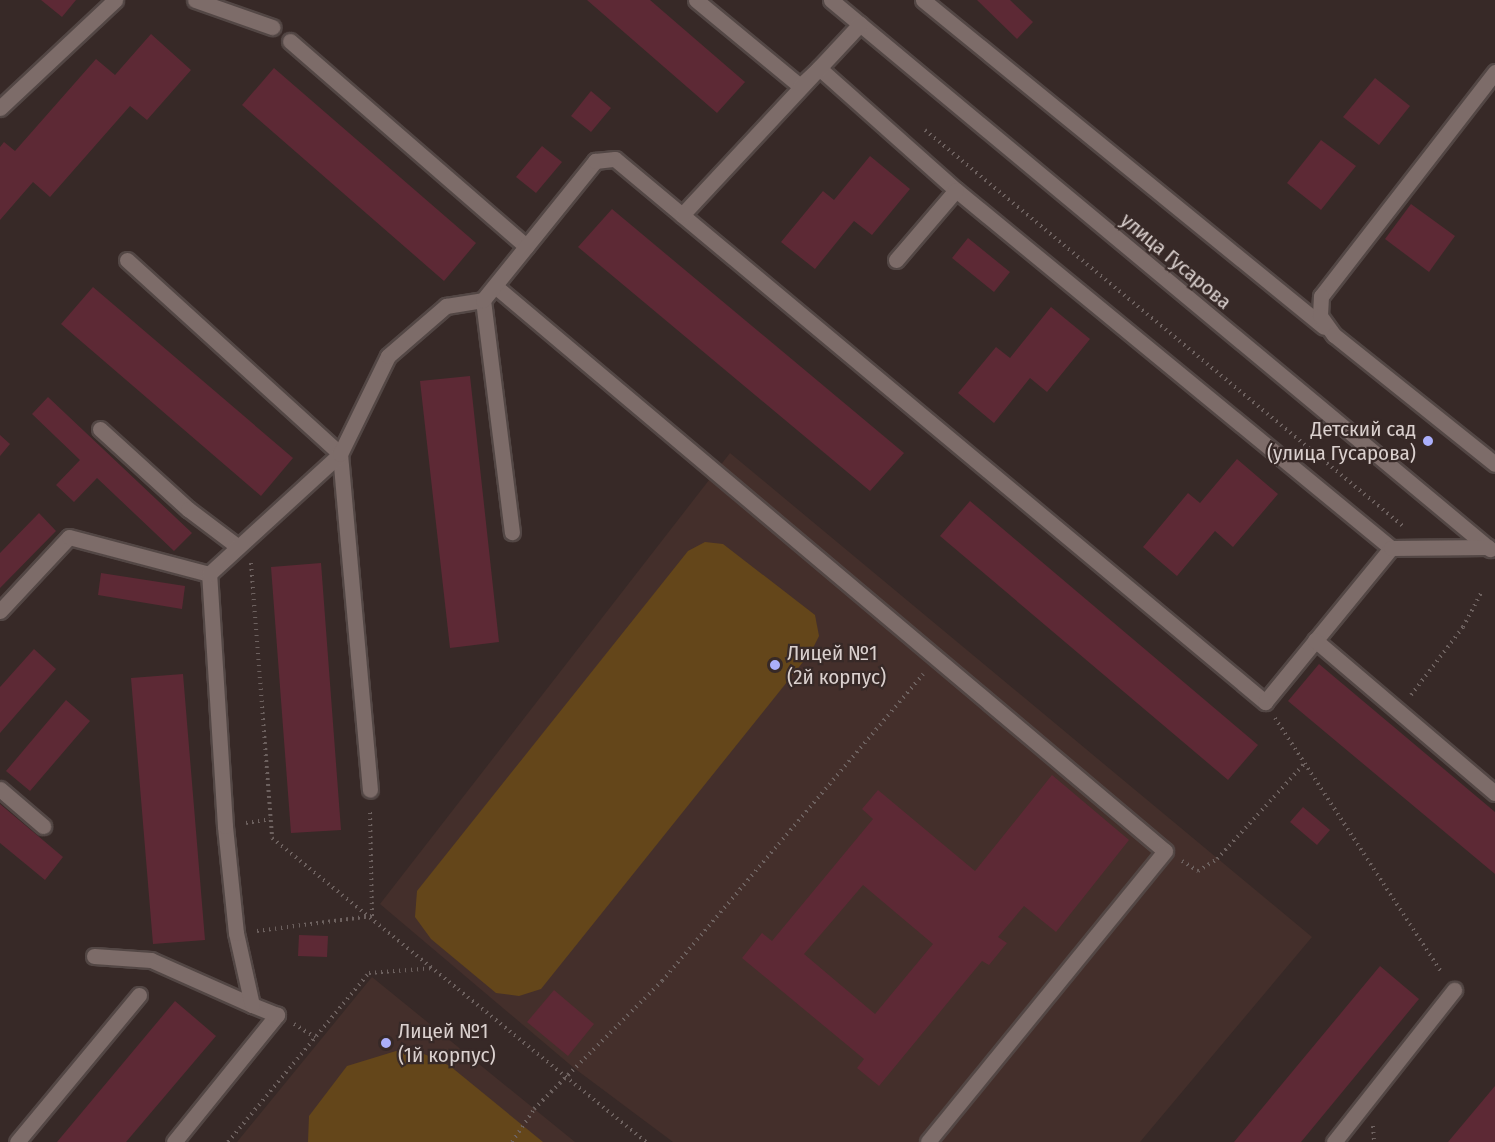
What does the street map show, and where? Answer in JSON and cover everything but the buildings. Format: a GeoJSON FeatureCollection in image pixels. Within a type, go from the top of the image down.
{"type":"FeatureCollection","features":[{"type":"Feature","properties":{"kind":"street"},"geometry":{"type":"LineString","coordinates":[[0,108],[115,0]]}},
{"type":"Feature","properties":{"kind":"street"},"geometry":{"type":"LineString","coordinates":[[195,0],[272,27]]}},
{"type":"Feature","properties":{"kind":"street"},"geometry":{"type":"LineString","coordinates":[[696,0],[800,86]]}},
{"type":"Feature","properties":{"kind":"street","name":"улица Гусарова"},"geometry":{"type":"LineString","coordinates":[[831,0],[1491,550]]}},
{"type":"Feature","properties":{"kind":"street"},"geometry":{"type":"LineString","coordinates":[[923,0],[1495,464]]}},
{"type":"Feature","properties":{"kind":"street"},"geometry":{"type":"LineString","coordinates":[[682,215],[860,24]]}},
{"type":"Feature","properties":{"kind":"street"},"geometry":{"type":"LineString","coordinates":[[290,41],[526,246]]}},
{"type":"Feature","properties":{"kind":"street"},"geometry":{"type":"LineString","coordinates":[[819,68],[956,190],[1391,548],[1491,550]]}},
{"type":"Feature","properties":{"kind":"street"},"geometry":{"type":"LineString","coordinates":[[1334,334],[1320,316],[1322,296],[1495,72]]}},
{"type":"Feature","properties":{"kind":"street"},"geometry":{"type":"LineString","coordinates":[[252,1005],[236,933],[225,826],[209,574],[249,534],[340,454],[388,356],[446,306],[483,300],[595,161],[615,159],[1265,702],[1391,548]]}},
{"type":"Feature","properties":{"kind":"street"},"geometry":{"type":"LineString","coordinates":[[896,260],[956,190]]}},
{"type":"Feature","properties":{"kind":"street"},"geometry":{"type":"LineString","coordinates":[[127,260],[340,454],[370,790]]}},
{"type":"Feature","properties":{"kind":"street"},"geometry":{"type":"LineString","coordinates":[[495,285],[1165,851],[928,1142]]}},
{"type":"Feature","properties":{"kind":"street"},"geometry":{"type":"LineString","coordinates":[[483,300],[512,532]]}},
{"type":"Feature","properties":{"kind":"street"},"geometry":{"type":"LineString","coordinates":[[100,429],[188,509],[237,546]]}},
{"type":"Feature","properties":{"kind":"street"},"geometry":{"type":"LineString","coordinates":[[0,611],[69,537],[209,574]]}},
{"type":"Feature","properties":{"kind":"street"},"geometry":{"type":"LineString","coordinates":[[1315,640],[1495,793]]}},
{"type":"Feature","properties":{"kind":"street"},"geometry":{"type":"LineString","coordinates":[[0,789],[43,826]]}},
{"type":"Feature","properties":{"kind":"street"},"geometry":{"type":"LineString","coordinates":[[94,956],[151,960],[277,1015],[174,1142]]}},
{"type":"Feature","properties":{"kind":"street"},"geometry":{"type":"LineString","coordinates":[[1334,1142],[1454,990]]}},
{"type":"Feature","properties":{"kind":"street"},"geometry":{"type":"LineString","coordinates":[[17,1142],[139,995]]}},
{"type":"Feature","properties":{"kind":"path"},"geometry":{"type":"LineString","coordinates":[[915,122],[1431,550]]}},
{"type":"Feature","properties":{"kind":"path"},"geometry":{"type":"LineString","coordinates":[[249,534],[272,838],[435,968],[563,1079],[646,1142]]}},
{"type":"Feature","properties":{"kind":"path"},"geometry":{"type":"LineString","coordinates":[[1399,711],[1463,627],[1482,592]]}},
{"type":"Feature","properties":{"kind":"path"},"geometry":{"type":"LineString","coordinates":[[512,1142],[534,1108],[662,981],[936,659]]}},
{"type":"Feature","properties":{"kind":"path"},"geometry":{"type":"LineString","coordinates":[[1265,702],[1454,990]]}},
{"type":"Feature","properties":{"kind":"path"},"geometry":{"type":"LineString","coordinates":[[1165,851],[1198,871],[1217,859],[1304,764]]}},
{"type":"Feature","properties":{"kind":"path"},"geometry":{"type":"LineString","coordinates":[[370,790],[372,916]]}},
{"type":"Feature","properties":{"kind":"path"},"geometry":{"type":"LineString","coordinates":[[236,933],[372,916]]}},
{"type":"Feature","properties":{"kind":"path"},"geometry":{"type":"LineString","coordinates":[[228,1142],[369,974],[435,968]]}},
{"type":"Feature","properties":{"kind":"shaded area","name":"Лицей №1 (2й корпус)"},"geometry":{"type":"Polygon","coordinates":[[[730,453],[1312,937],[1140,1142],[673,1142],[574,1068],[380,904],[730,453]]]}},
{"type":"Feature","properties":{"kind":"shaded area"},"geometry":{"type":"Polygon","coordinates":[[[705,542],[723,544],[815,615],[819,636],[811,652],[541,989],[519,996],[496,993],[431,939],[415,917],[417,891],[688,551],[705,542]]]}},
{"type":"Feature","properties":{"kind":"shaded area","name":"Лицей №1 (1й корпус)"},"geometry":{"type":"Polygon","coordinates":[[[372,977],[575,1142],[237,1142],[372,977]]]}},
{"type":"Feature","properties":{"kind":"shaded area"},"geometry":{"type":"Polygon","coordinates":[[[396,1051],[424,1054],[450,1066],[543,1142],[308,1142],[309,1116],[347,1066],[396,1051]]]}},
{"type":"Feature","properties":{"kind":"place","name":"Детский сад (улица Гусарова)"},"geometry":{"type":"Point","coordinates":[1428,441]}},
{"type":"Feature","properties":{"kind":"place","name":"Лицей №1 (2й корпус)"},"geometry":{"type":"Point","coordinates":[775,665]}},
{"type":"Feature","properties":{"kind":"place","name":"Лицей №1 (1й корпус)"},"geometry":{"type":"Point","coordinates":[386,1043]}}]}
